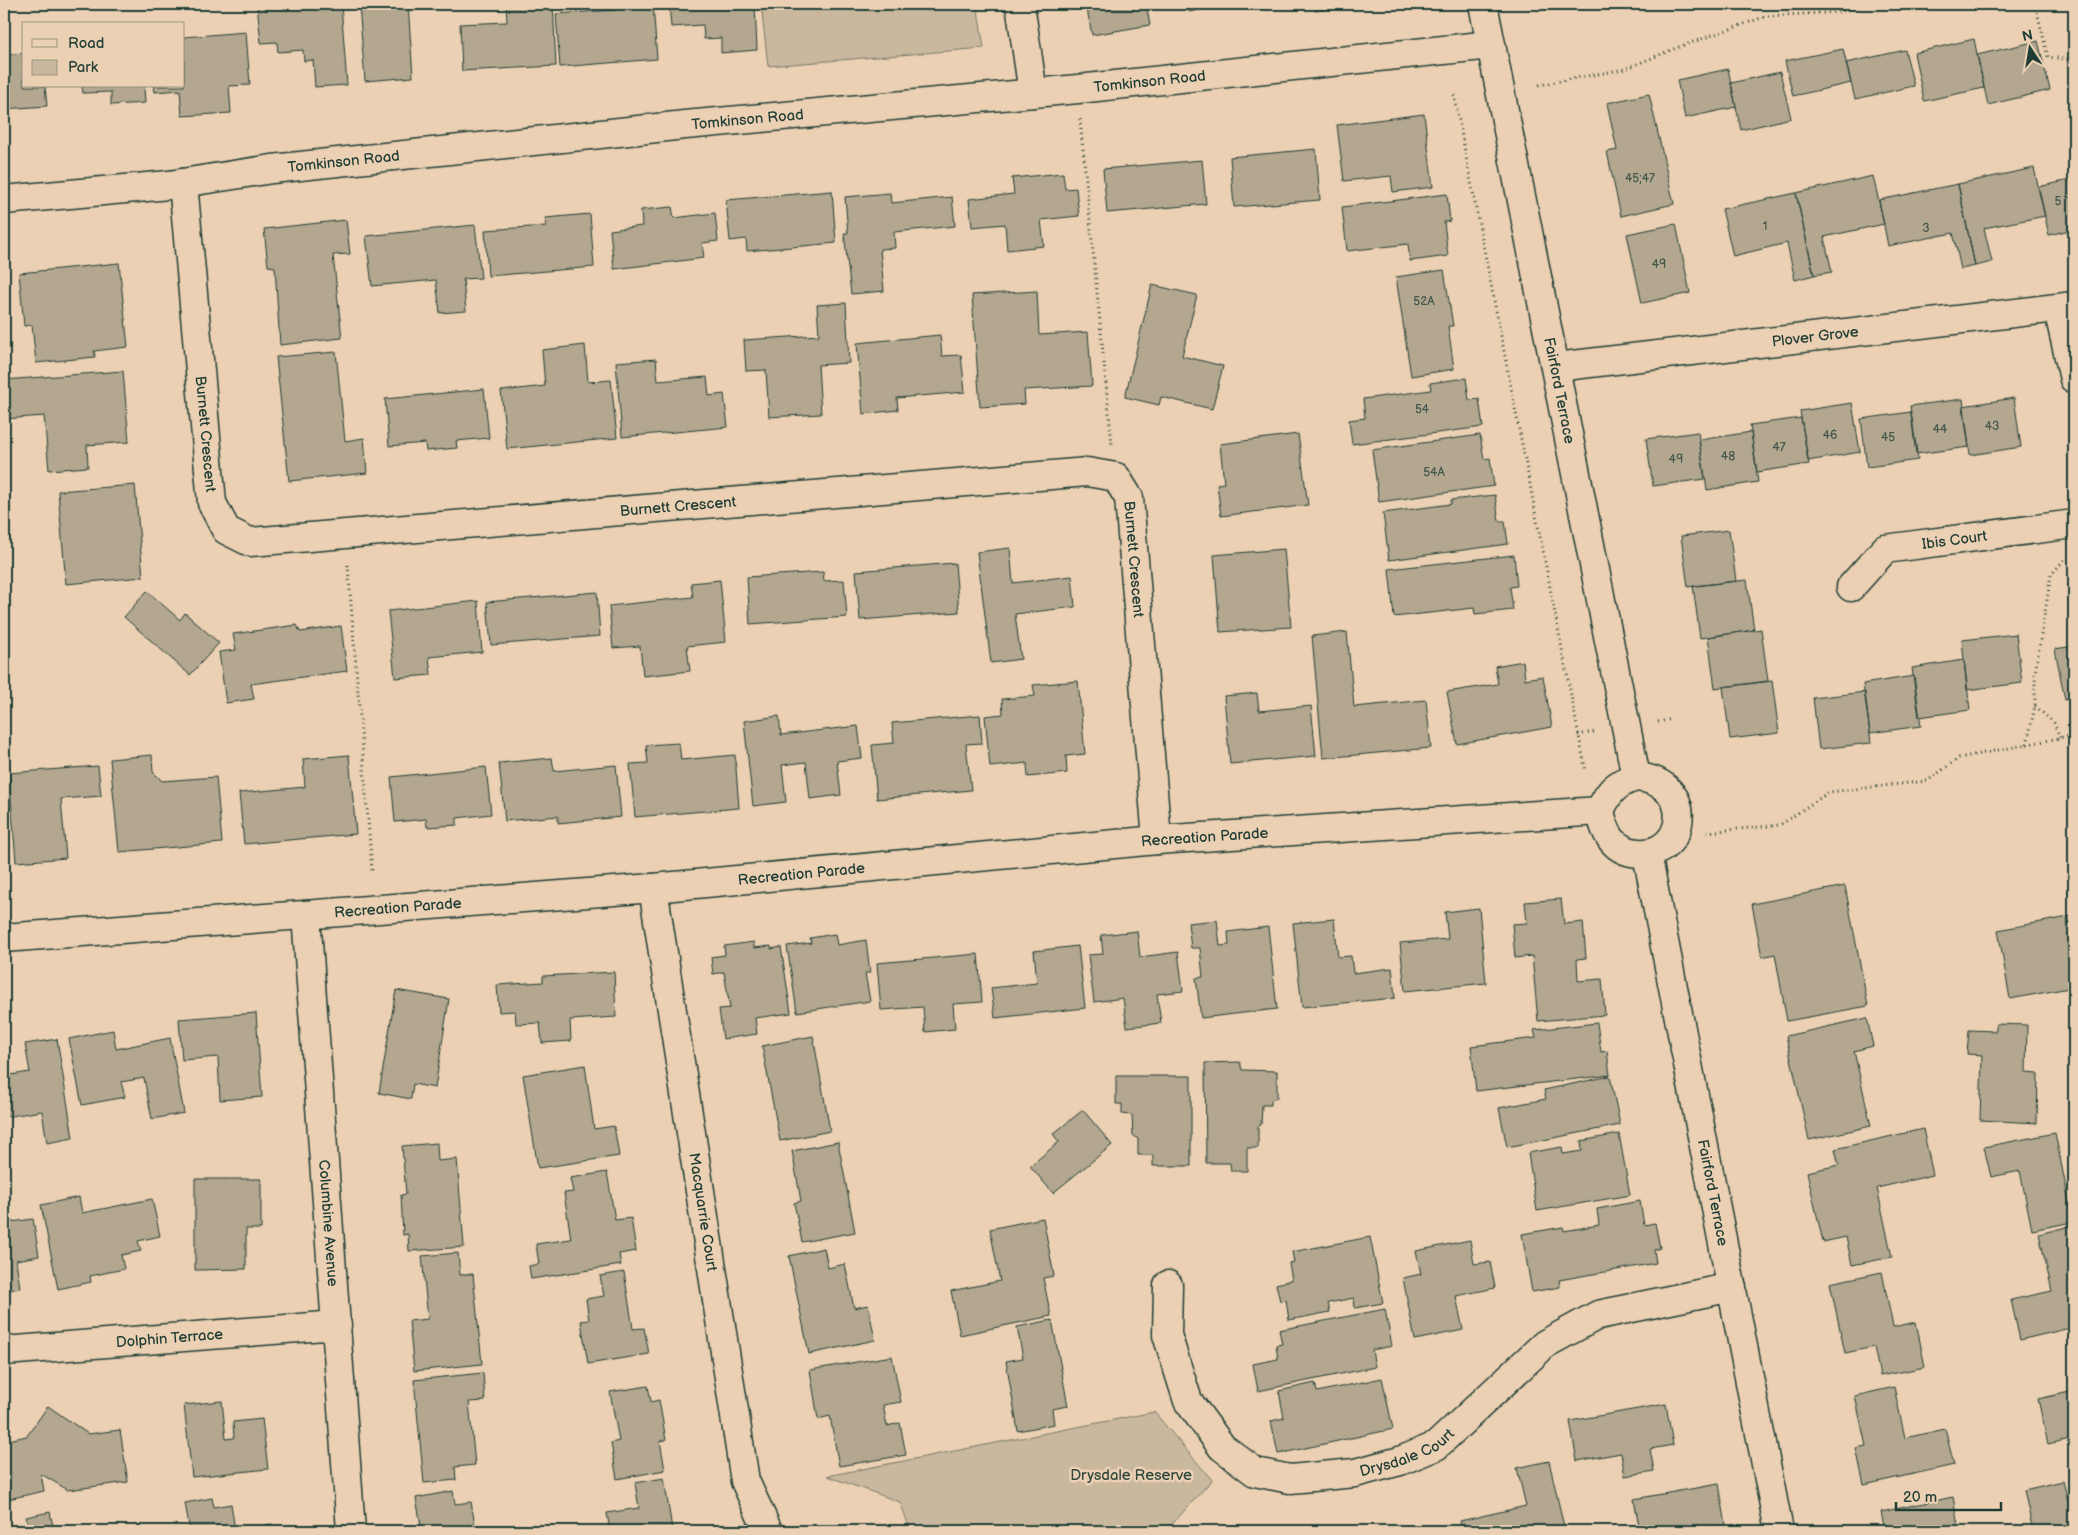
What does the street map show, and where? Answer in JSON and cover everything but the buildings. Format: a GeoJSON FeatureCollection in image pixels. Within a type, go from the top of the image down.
{"type":"FeatureCollection","features":[{"type":"Feature","properties":{"kind":"street"},"geometry":{"type":"LineString","coordinates":[[1020,4],[1033,93]]}},
{"type":"Feature","properties":{"kind":"street","name":"Fairford Terrace"},"geometry":{"type":"LineString","coordinates":[[1483,4],[1636,777]]}},
{"type":"Feature","properties":{"kind":"street","name":"Tomkinson Road"},"geometry":{"type":"LineString","coordinates":[[4,200],[183,183],[247,172],[686,125],[1078,89],[1491,45]]}},
{"type":"Feature","properties":{"kind":"street","name":"Burnett Crescent"},"geometry":{"type":"LineString","coordinates":[[183,183],[212,504],[226,530],[250,542],[1087,472],[1116,477],[1129,498],[1157,840]]}},
{"type":"Feature","properties":{"kind":"street"},"geometry":{"type":"LineString","coordinates":[[2066,308],[2074,379]]}},
{"type":"Feature","properties":{"kind":"street","name":"Plover Grove"},"geometry":{"type":"LineString","coordinates":[[1556,367],[2066,308]]}},
{"type":"Feature","properties":{"kind":"street","name":"Ibis Court"},"geometry":{"type":"LineString","coordinates":[[1851,587],[1885,549],[2072,524]]}},
{"type":"Feature","properties":{"kind":"street"},"geometry":{"type":"LineString","coordinates":[[1636,777],[1650,778],[1662,783],[1673,794],[1678,808],[1678,823],[1674,834],[1663,847],[1647,854],[1627,852],[1613,843],[1605,832],[1600,811],[1611,790],[1623,781],[1636,777]]}},
{"type":"Feature","properties":{"kind":"street","name":"Recreation Parade"},"geometry":{"type":"LineString","coordinates":[[4,938],[653,888],[1157,840],[1600,811]]}},
{"type":"Feature","properties":{"kind":"street","name":"Fairford Terrace"},"geometry":{"type":"LineString","coordinates":[[1647,854],[1779,1531]]}},
{"type":"Feature","properties":{"kind":"street","name":"Macquarrie Court"},"geometry":{"type":"LineString","coordinates":[[653,888],[746,1481],[768,1531]]}},
{"type":"Feature","properties":{"kind":"street","name":"Columbine Avenue"},"geometry":{"type":"LineString","coordinates":[[306,915],[351,1531]]}},
{"type":"Feature","properties":{"kind":"street","name":"Drysdale Court"},"geometry":{"type":"LineString","coordinates":[[1168,1285],[1167,1335],[1188,1401],[1222,1446],[1255,1472],[1290,1479],[1355,1473],[1400,1461],[1436,1446],[1545,1344],[1598,1315],[1732,1287]]}},
{"type":"Feature","properties":{"kind":"street","name":"Dolphin Terrace"},"geometry":{"type":"LineString","coordinates":[[4,1351],[337,1325]]}},
{"type":"Feature","properties":{"kind":"path"},"geometry":{"type":"LineString","coordinates":[[1523,7],[1538,4]]}},
{"type":"Feature","properties":{"kind":"path"},"geometry":{"type":"LineString","coordinates":[[1539,85],[1625,69],[1676,48],[1767,16],[1840,12],[1865,4]]}},
{"type":"Feature","properties":{"kind":"path"},"geometry":{"type":"LineString","coordinates":[[2031,4],[2037,12],[2048,57],[2074,60]]}},
{"type":"Feature","properties":{"kind":"path"},"geometry":{"type":"LineString","coordinates":[[1078,89],[1116,477]]}},
{"type":"Feature","properties":{"kind":"path"},"geometry":{"type":"LineString","coordinates":[[1454,95],[1587,778]]}},
{"type":"Feature","properties":{"kind":"path"},"geometry":{"type":"LineString","coordinates":[[2027,744],[2035,706],[2035,673],[2051,576],[2074,549],[2072,524]]}},
{"type":"Feature","properties":{"kind":"path"},"geometry":{"type":"LineString","coordinates":[[346,535],[372,871]]}},
{"type":"Feature","properties":{"kind":"path"},"geometry":{"type":"LineString","coordinates":[[2035,706],[2054,723],[2060,738]]}},
{"type":"Feature","properties":{"kind":"path"},"geometry":{"type":"LineString","coordinates":[[1707,832],[1780,825],[1829,792],[1926,781],[1959,758],[2074,735]]}},
{"type":"Feature","properties":{"kind":"green space"},"geometry":{"type":"Polygon","coordinates":[[[761,4],[977,4],[984,48],[768,66],[761,4]]]}},
{"type":"Feature","properties":{"kind":"green space","name":"Drysdale Reserve"},"geometry":{"type":"Polygon","coordinates":[[[1154,1412],[1212,1480],[1166,1531],[908,1531],[908,1524],[900,1502],[827,1476],[1154,1412]]]}}]}
